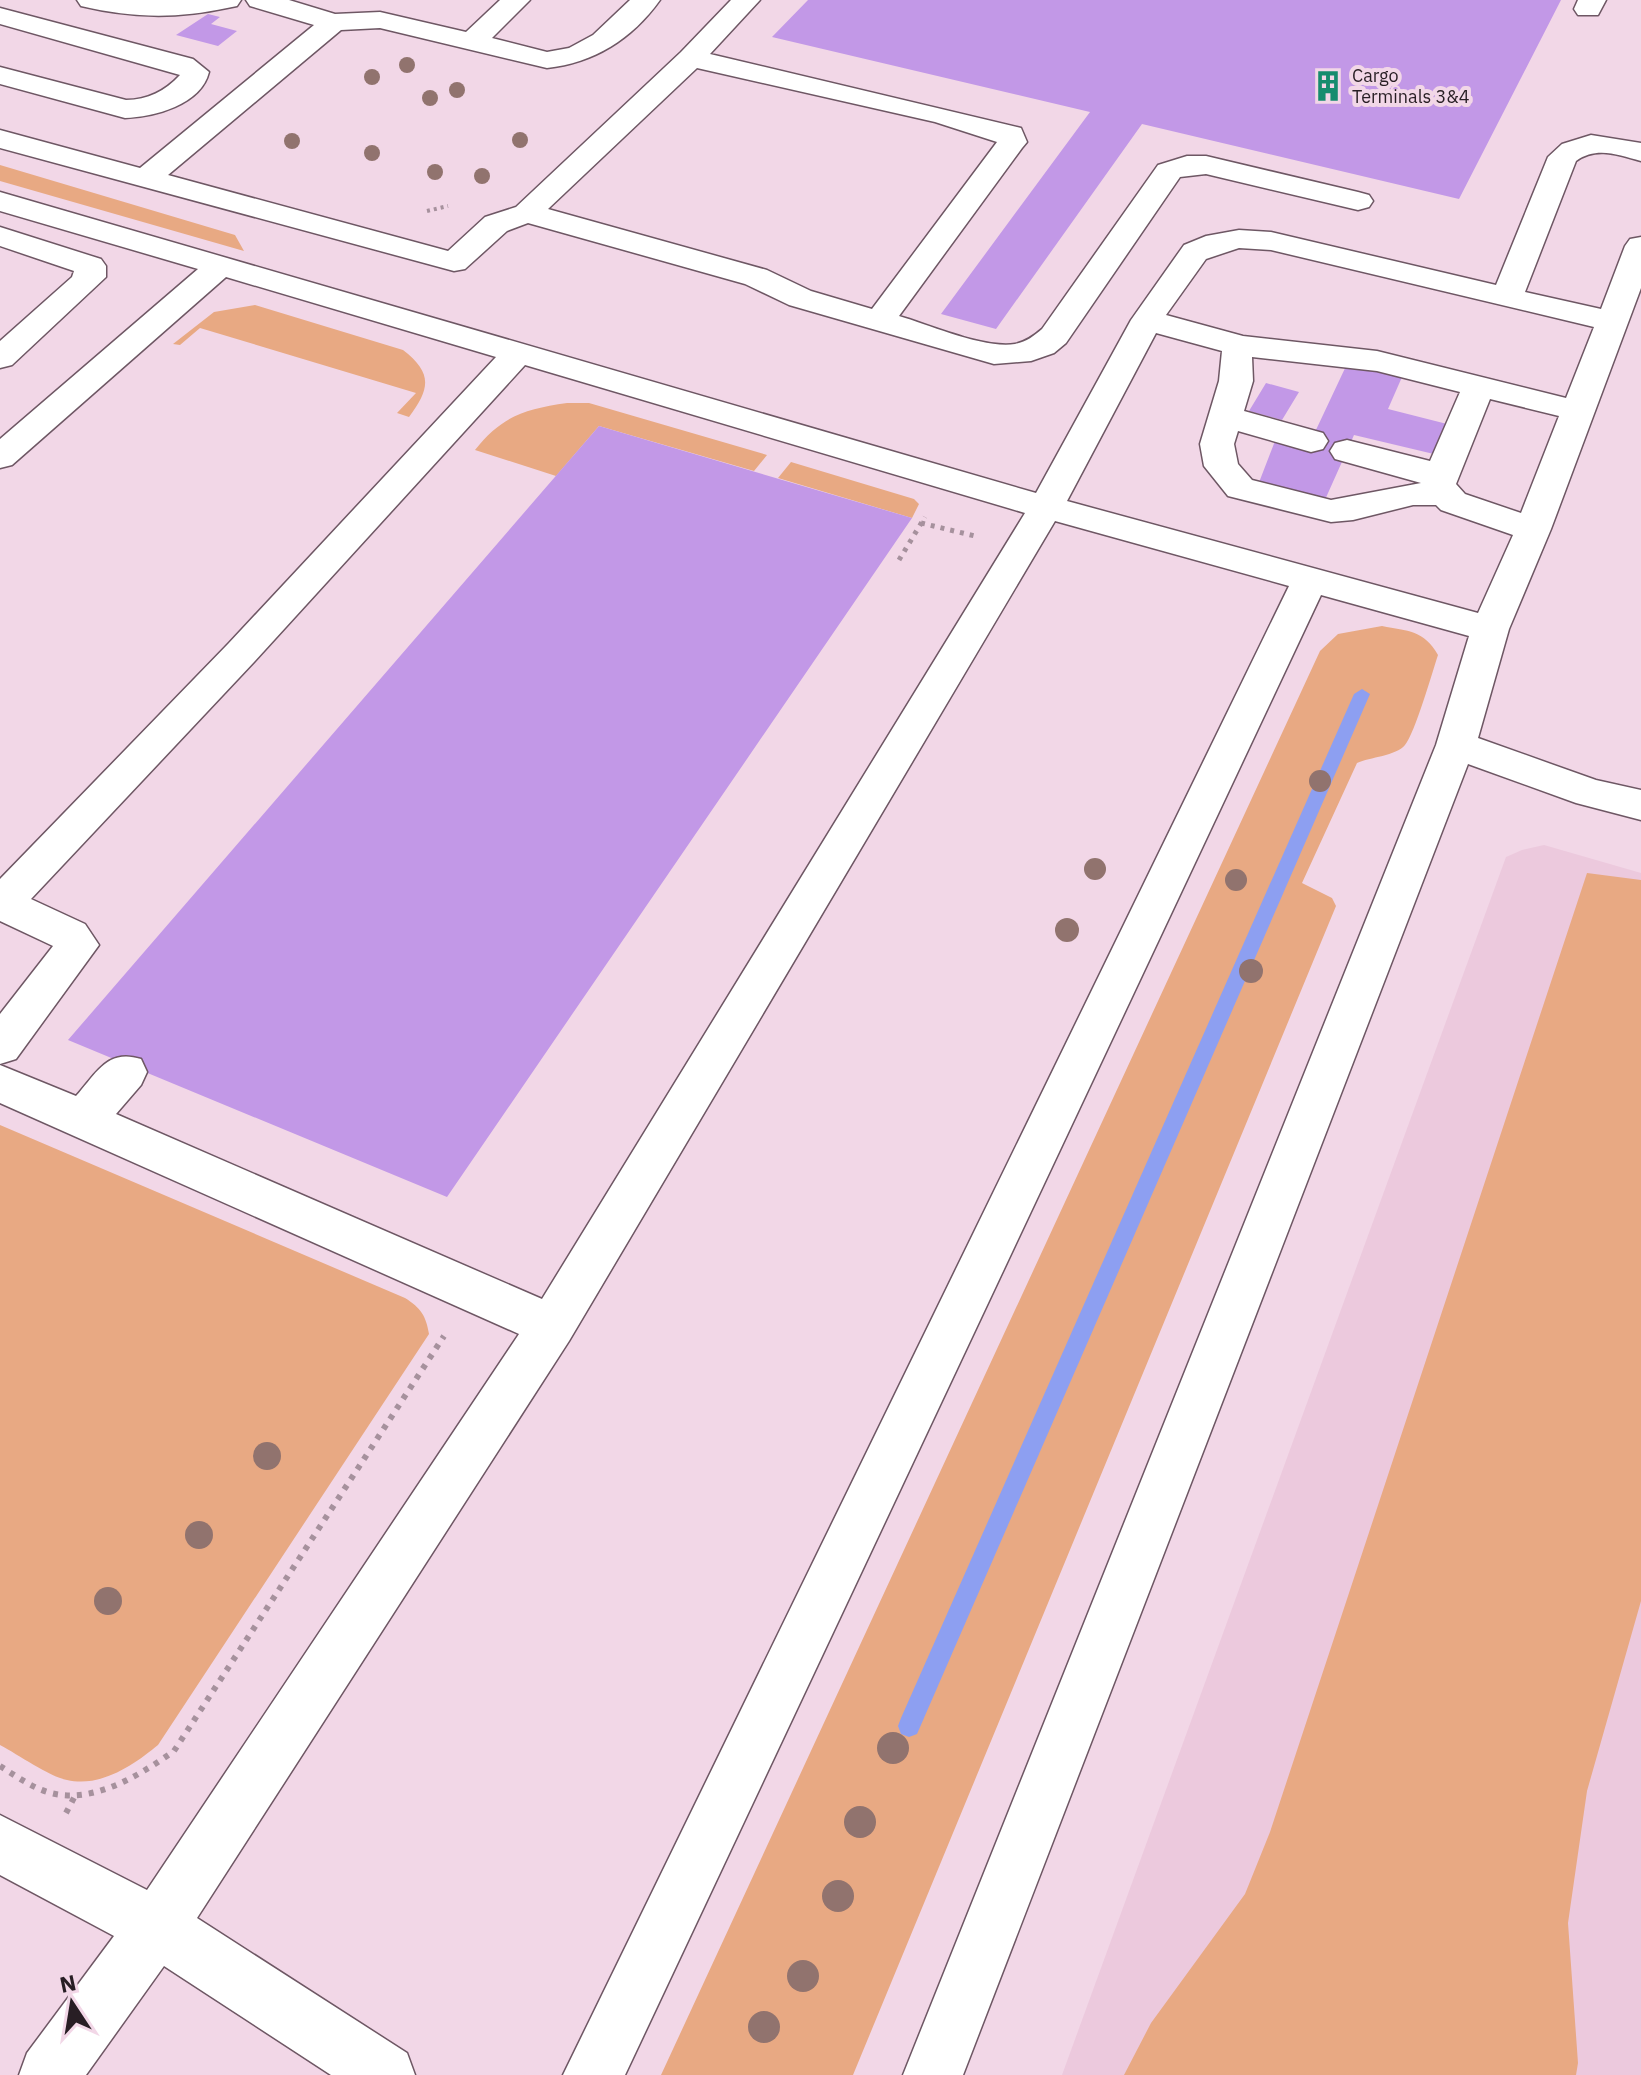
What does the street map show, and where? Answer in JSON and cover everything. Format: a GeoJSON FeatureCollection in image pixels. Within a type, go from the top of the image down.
{"type":"FeatureCollection","features":[{"type":"Feature","properties":{"kind":"street"},"geometry":{"type":"LineString","coordinates":[[91,0],[134,10],[164,11],[227,0]]}},
{"type":"Feature","properties":{"kind":"street"},"geometry":{"type":"LineString","coordinates":[[260,0],[334,22],[380,20],[547,60],[573,59],[589,53],[646,0]]}},
{"type":"Feature","properties":{"kind":"street"},"geometry":{"type":"LineString","coordinates":[[473,41],[516,0]]}},
{"type":"Feature","properties":{"kind":"street"},"geometry":{"type":"LineString","coordinates":[[0,139],[329,231],[454,262],[496,224],[527,213],[691,58],[746,0]]}},
{"type":"Feature","properties":{"kind":"street"},"geometry":{"type":"LineString","coordinates":[[0,16],[183,65],[195,72],[193,80],[161,105],[144,109],[125,109],[0,75]]}},
{"type":"Feature","properties":{"kind":"street"},"geometry":{"type":"LineString","coordinates":[[146,178],[334,22]]}},
{"type":"Feature","properties":{"kind":"street"},"geometry":{"type":"LineString","coordinates":[[691,58],[1011,134],[1012,142],[879,321]]}},
{"type":"Feature","properties":{"kind":"street"},"geometry":{"type":"LineString","coordinates":[[1507,298],[1563,157],[1577,145],[1592,142],[1641,152]]}},
{"type":"Feature","properties":{"kind":"street"},"geometry":{"type":"LineString","coordinates":[[527,213],[756,277],[800,298],[994,354],[1019,354],[1042,346],[1054,336],[1169,171],[1187,165],[1206,165],[1358,201]]}},
{"type":"Feature","properties":{"kind":"street"},"geometry":{"type":"LineString","coordinates":[[0,201],[1046,507],[1490,629]]}},
{"type":"Feature","properties":{"kind":"street"},"geometry":{"type":"LineString","coordinates":[[0,236],[90,266],[90,277],[0,358]]}},
{"type":"Feature","properties":{"kind":"street"},"geometry":{"type":"LineString","coordinates":[[49,2075],[157,1927],[552,1326],[1046,507],[1147,320],[1195,252],[1239,239],[1271,241],[1613,322]]}},
{"type":"Feature","properties":{"kind":"street"},"geometry":{"type":"LineString","coordinates":[[933,2075],[1456,745],[1490,629],[1533,529],[1641,246]]}},
{"type":"Feature","properties":{"kind":"street"},"geometry":{"type":"LineString","coordinates":[[0,457],[221,265]]}},
{"type":"Feature","properties":{"kind":"street"},"geometry":{"type":"LineString","coordinates":[[1147,320],[1241,346],[1377,361],[1579,411]]}},
{"type":"Feature","properties":{"kind":"street"},"geometry":{"type":"LineString","coordinates":[[1241,346],[1236,357],[1236,381],[1217,444],[1221,466],[1240,488],[1331,511],[1442,485]]}},
{"type":"Feature","properties":{"kind":"street"},"geometry":{"type":"LineString","coordinates":[[0,1046],[78,945],[70,935],[0,904],[241,653],[520,351]]}},
{"type":"Feature","properties":{"kind":"street"},"geometry":{"type":"LineString","coordinates":[[1442,485],[1478,388]]}},
{"type":"Feature","properties":{"kind":"street"},"geometry":{"type":"LineString","coordinates":[[1225,417],[1311,441]]}},
{"type":"Feature","properties":{"kind":"street"},"geometry":{"type":"LineString","coordinates":[[1347,451],[1442,485],[1479,512],[1533,529]]}},
{"type":"Feature","properties":{"kind":"street"},"geometry":{"type":"LineString","coordinates":[[593,2075],[1310,580]]}},
{"type":"Feature","properties":{"kind":"street"},"geometry":{"type":"LineString","coordinates":[[1456,745],[1590,793],[1641,805]]}},
{"type":"Feature","properties":{"kind":"street"},"geometry":{"type":"LineString","coordinates":[[82,1121],[125,1072]]}},
{"type":"Feature","properties":{"kind":"street"},"geometry":{"type":"LineString","coordinates":[[0,1083],[552,1326]]}},
{"type":"Feature","properties":{"kind":"street"},"geometry":{"type":"LineString","coordinates":[[0,1844],[157,1927],[385,2075]]}},
{"type":"Feature","properties":{"kind":"path"},"geometry":{"type":"LineString","coordinates":[[899,560],[931,508]]}},
{"type":"Feature","properties":{"kind":"path"},"geometry":{"type":"LineString","coordinates":[[0,1766],[55,1794],[76,1794],[129,1780],[174,1751],[473,1292]]}},
{"type":"Feature","properties":{"kind":"shaded area"},"geometry":{"type":"Polygon","coordinates":[[[0,165],[235,235],[244,251],[0,181],[0,165]]]}},
{"type":"Feature","properties":{"kind":"shaded area"},"geometry":{"type":"Polygon","coordinates":[[[255,305],[403,350],[424,374],[424,390],[416,407],[409,417],[397,413],[416,393],[200,328],[180,345],[173,344],[214,312],[255,305]]]}},
{"type":"Feature","properties":{"kind":"shaded area"},"geometry":{"type":"Polygon","coordinates":[[[567,403],[589,403],[767,455],[754,471],[599,426],[556,476],[475,450],[495,429],[515,416],[567,403]]]}},
{"type":"Feature","properties":{"kind":"shaded area"},"geometry":{"type":"Polygon","coordinates":[[[791,462],[914,499],[919,504],[912,518],[778,478],[791,462]]]}},
{"type":"Feature","properties":{"kind":"shaded area"},"geometry":{"type":"Polygon","coordinates":[[[1382,626],[1421,636],[1438,655],[1418,716],[1401,749],[1357,763],[1302,883],[1332,898],[1336,906],[853,2075],[661,2075],[1320,651],[1338,634],[1382,626]]]}},
{"type":"Feature","properties":{"kind":"shaded area"},"geometry":{"type":"Polygon","coordinates":[[[1544,845],[1641,873],[1641,2075],[1062,2075],[1506,857],[1544,845]]]}},
{"type":"Feature","properties":{"kind":"shaded area"},"geometry":{"type":"Polygon","coordinates":[[[1587,873],[1641,880],[1641,1601],[1587,1791],[1568,1923],[1578,2063],[1576,2075],[1124,2075],[1151,2023],[1245,1894],[1270,1832],[1587,873]]]}},
{"type":"Feature","properties":{"kind":"shaded area"},"geometry":{"type":"Polygon","coordinates":[[[0,1125],[405,1298],[422,1313],[429,1334],[158,1745],[117,1773],[92,1781],[59,1778],[0,1745],[0,1125]]]}},
{"type":"Feature","properties":{"kind":"building","name":"Cargo Terminals 3&4"},"geometry":{"type":"Polygon","coordinates":[[[808,0],[1561,0],[1459,199],[1142,124],[996,329],[941,314],[1090,112],[772,37],[808,0]]]}},
{"type":"Feature","properties":{"kind":"building"},"geometry":{"type":"Polygon","coordinates":[[[208,14],[220,17],[211,24],[237,31],[218,46],[176,35],[208,14]]]}},
{"type":"Feature","properties":{"kind":"building"},"geometry":{"type":"Polygon","coordinates":[[[1347,364],[1402,377],[1388,409],[1451,425],[1438,455],[1354,435],[1324,502],[1258,485],[1275,441],[1307,449],[1347,364]]]}},
{"type":"Feature","properties":{"kind":"building"},"geometry":{"type":"Polygon","coordinates":[[[1266,383],[1299,392],[1282,420],[1249,411],[1266,383]]]}},
{"type":"Feature","properties":{"kind":"building"},"geometry":{"type":"Polygon","coordinates":[[[599,426],[912,518],[447,1197],[68,1040],[599,426]]]}},
{"type":"Feature","properties":{"kind":"waterway"},"geometry":{"type":"LineString","coordinates":[[909,1726],[1362,694]]}},
{"type":"Feature","properties":{"kind":"place","name":"Cargo Terminals 3&4"},"geometry":{"type":"Point","coordinates":[1328,86]}}]}
